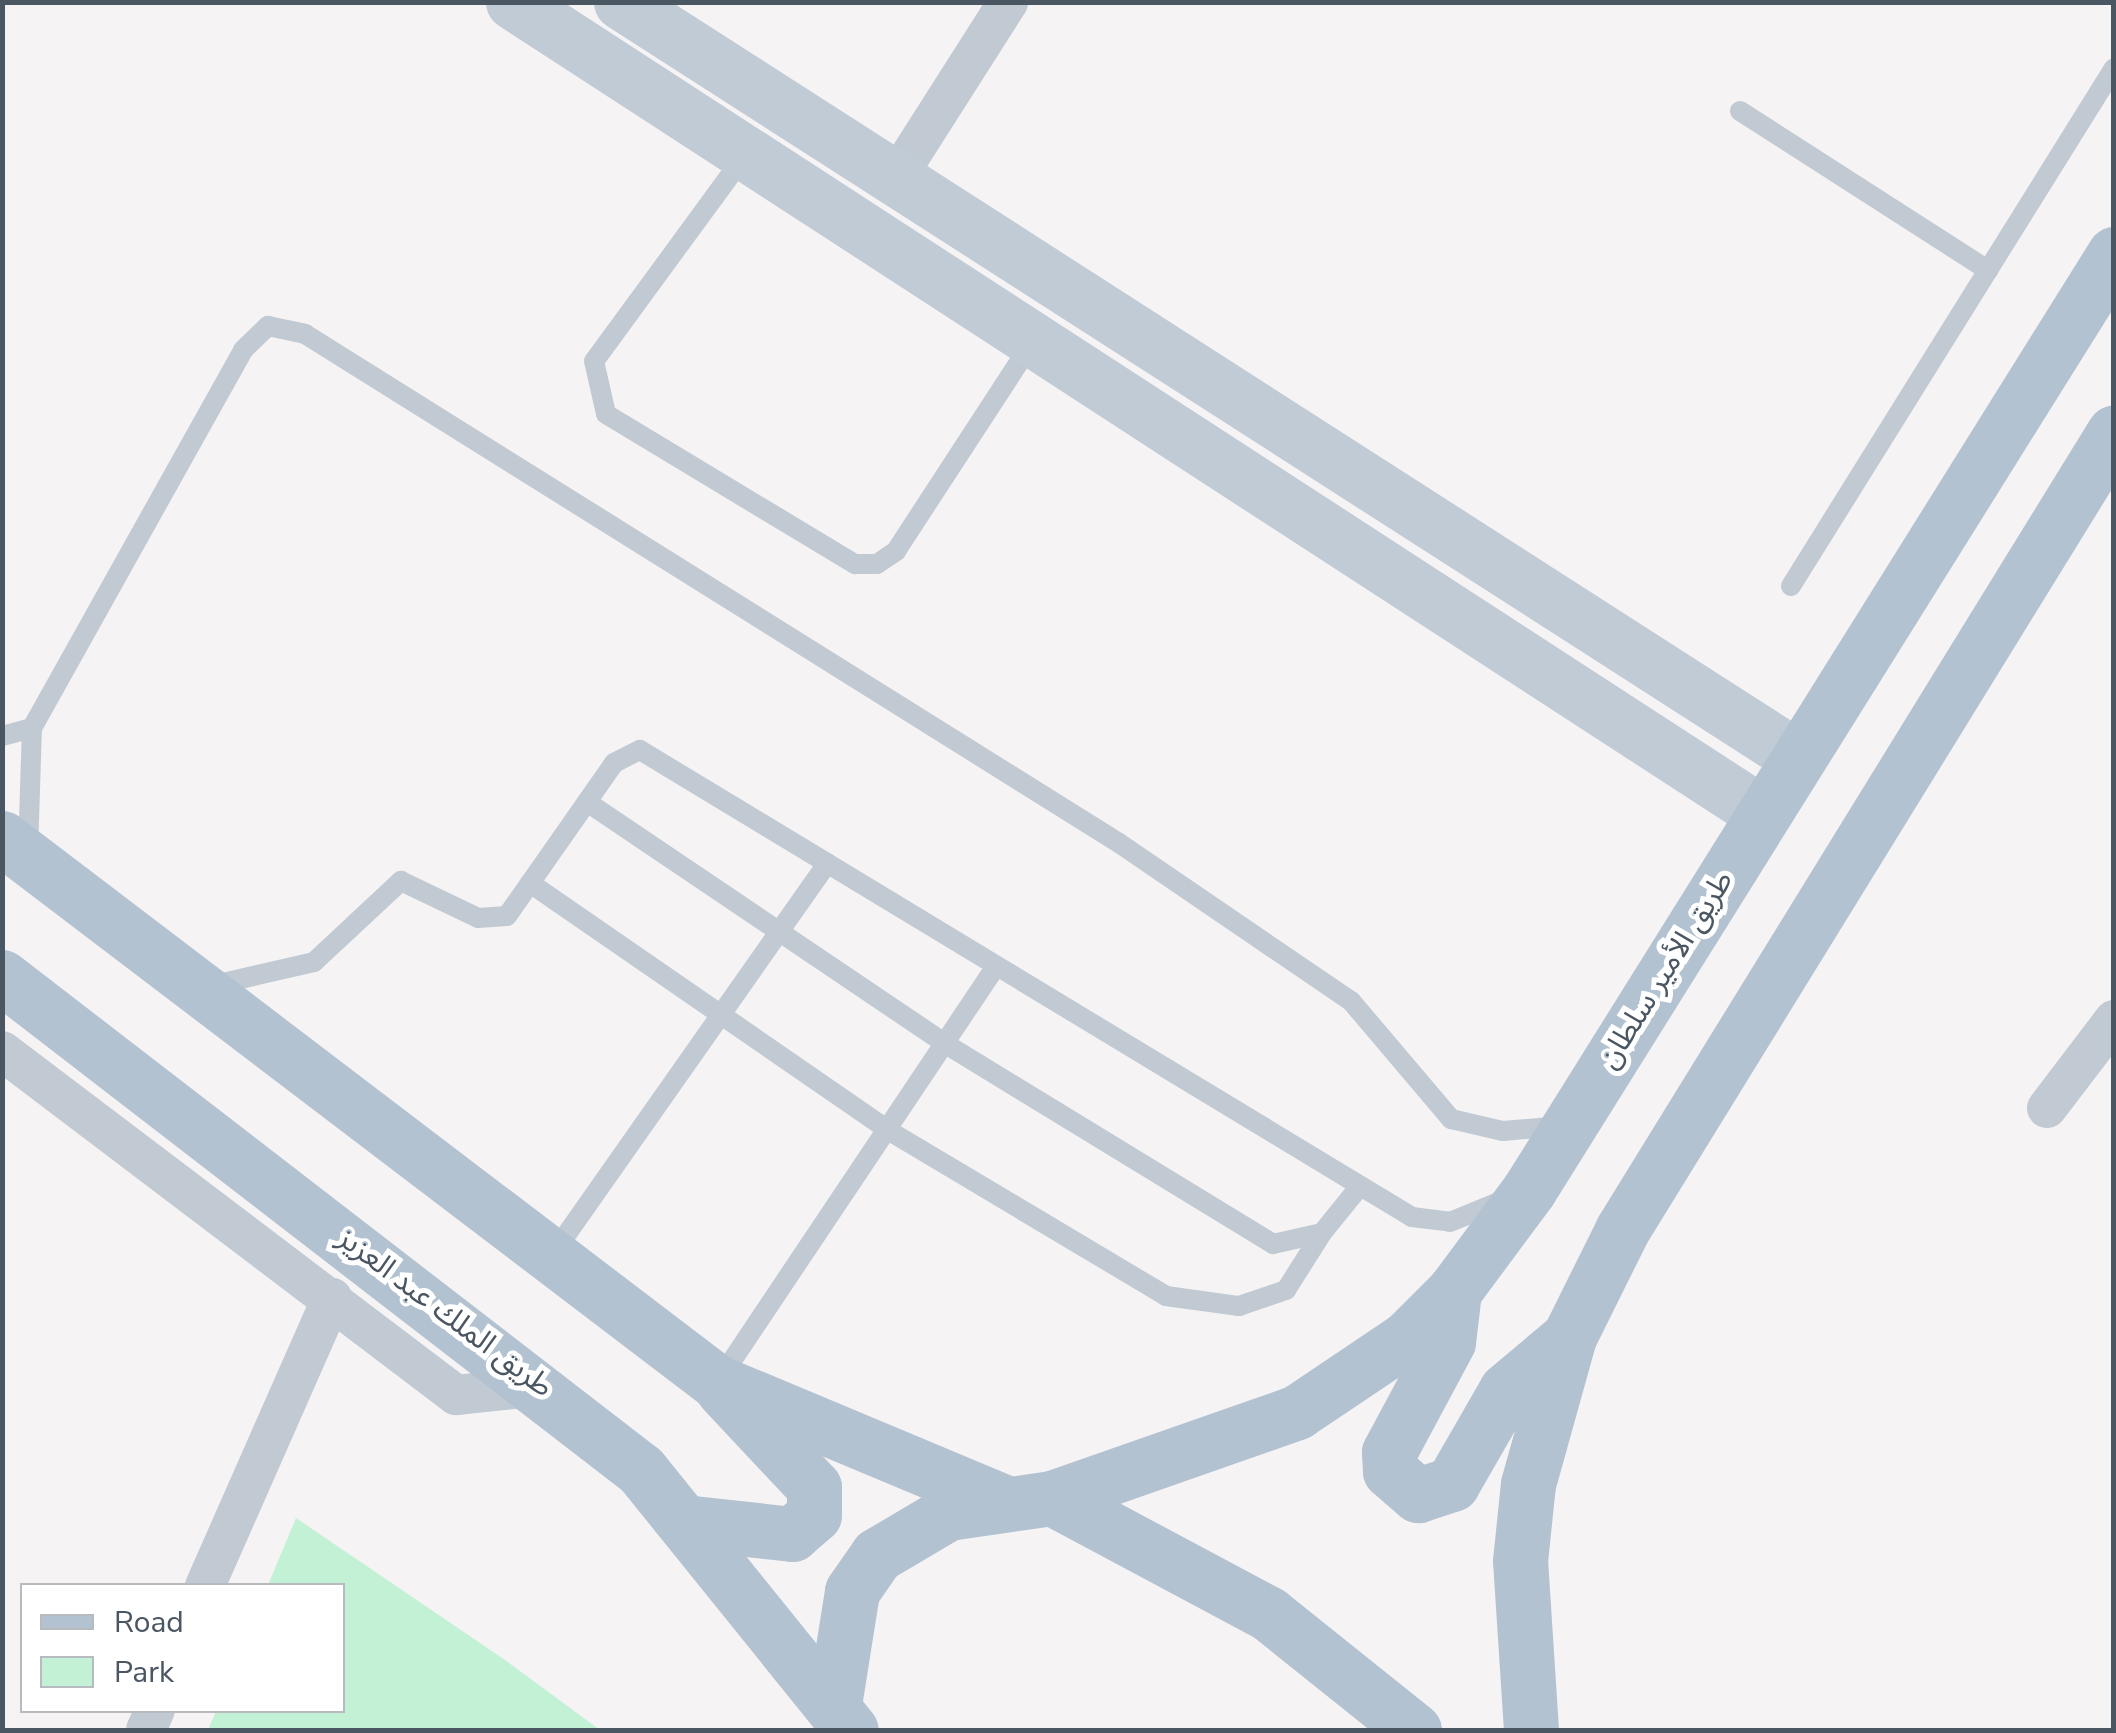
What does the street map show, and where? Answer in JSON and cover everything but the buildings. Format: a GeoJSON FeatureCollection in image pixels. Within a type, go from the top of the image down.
{"type":"FeatureCollection","features":[{"type":"Feature","properties":{"kind":"main road","name":"طريق الأمير سلطان"},"geometry":{"type":"LineString","coordinates":[[1026,1500],[1297,1412],[1394,1348],[1454,1291],[1529,1190],[2114,254]]}},
{"type":"Feature","properties":{"kind":"main road"},"geometry":{"type":"LineString","coordinates":[[1531,1730],[1520,1561],[1536,1447],[1569,1336],[1622,1230],[2114,432]]}},
{"type":"Feature","properties":{"kind":"main road"},"geometry":{"type":"LineString","coordinates":[[15,847],[717,1382],[814,1488],[816,1507],[792,1534],[693,1523]]}},
{"type":"Feature","properties":{"kind":"main road","name":"طريق الملك عبد العزيز"},"geometry":{"type":"LineString","coordinates":[[2,977],[542,1386],[693,1523],[842,1718]]}},
{"type":"Feature","properties":{"kind":"main road"},"geometry":{"type":"LineString","coordinates":[[1454,1291],[1448,1342],[1389,1452],[1390,1471],[1418,1495],[1452,1484],[1506,1390],[1569,1336]]}},
{"type":"Feature","properties":{"kind":"main road"},"geometry":{"type":"LineString","coordinates":[[717,1382],[1026,1500],[1270,1614],[1414,1730]]}},
{"type":"Feature","properties":{"kind":"main road","name":"طريق الملك عبد العزيز"},"geometry":{"type":"LineString","coordinates":[[842,1718],[852,1592],[877,1555],[913,1527],[1026,1500]]}},
{"type":"Feature","properties":{"kind":"street"},"geometry":{"type":"LineString","coordinates":[[513,2],[589,23],[746,154],[1762,813]]}},
{"type":"Feature","properties":{"kind":"street"},"geometry":{"type":"LineString","coordinates":[[621,2],[1797,758]]}},
{"type":"Feature","properties":{"kind":"street"},"geometry":{"type":"LineString","coordinates":[[896,178],[1008,2]]}},
{"type":"Feature","properties":{"kind":"street"},"geometry":{"type":"LineString","coordinates":[[2047,1108],[2114,1020]]}},
{"type":"Feature","properties":{"kind":"street"},"geometry":{"type":"LineString","coordinates":[[2,1050],[456,1395],[542,1386]]}},
{"type":"Feature","properties":{"kind":"street"},"geometry":{"type":"LineString","coordinates":[[206,1583],[332,1298]]}},
{"type":"Feature","properties":{"kind":"lane"},"geometry":{"type":"LineString","coordinates":[[1791,586],[2114,68]]}},
{"type":"Feature","properties":{"kind":"lane"},"geometry":{"type":"LineString","coordinates":[[1740,111],[1988,270]]}},
{"type":"Feature","properties":{"kind":"lane"},"geometry":{"type":"LineString","coordinates":[[746,154],[594,361],[606,414],[855,564],[877,564],[896,551],[1034,340]]}},
{"type":"Feature","properties":{"kind":"lane"},"geometry":{"type":"LineString","coordinates":[[15,847],[32,728],[256,331],[305,334],[1120,844],[1351,1001],[1451,1120],[1503,1131],[1569,1127]]}},
{"type":"Feature","properties":{"kind":"lane"},"geometry":{"type":"LineString","coordinates":[[2,736],[32,728]]}},
{"type":"Feature","properties":{"kind":"lane"},"geometry":{"type":"LineString","coordinates":[[198,988],[314,962],[401,880],[492,919],[507,916],[614,763],[640,750],[1412,1217],[1450,1222],[1529,1190]]}},
{"type":"Feature","properties":{"kind":"lane"},"geometry":{"type":"LineString","coordinates":[[586,802],[944,1043],[1273,1244],[1322,1232]]}},
{"type":"Feature","properties":{"kind":"lane"},"geometry":{"type":"LineString","coordinates":[[550,1257],[827,863]]}},
{"type":"Feature","properties":{"kind":"lane"},"geometry":{"type":"LineString","coordinates":[[530,883],[886,1129],[1185,1301],[1239,1306],[1286,1290],[1322,1232],[1360,1186]]}},
{"type":"Feature","properties":{"kind":"lane"},"geometry":{"type":"LineString","coordinates":[[717,1382],[996,966]]}},
{"type":"Feature","properties":{"kind":"green space"},"geometry":{"type":"Polygon","coordinates":[[[296,1518],[505,1660],[600,1730],[208,1730],[215,1713],[345,1713],[345,1583],[269,1583],[296,1518]]]}}]}
